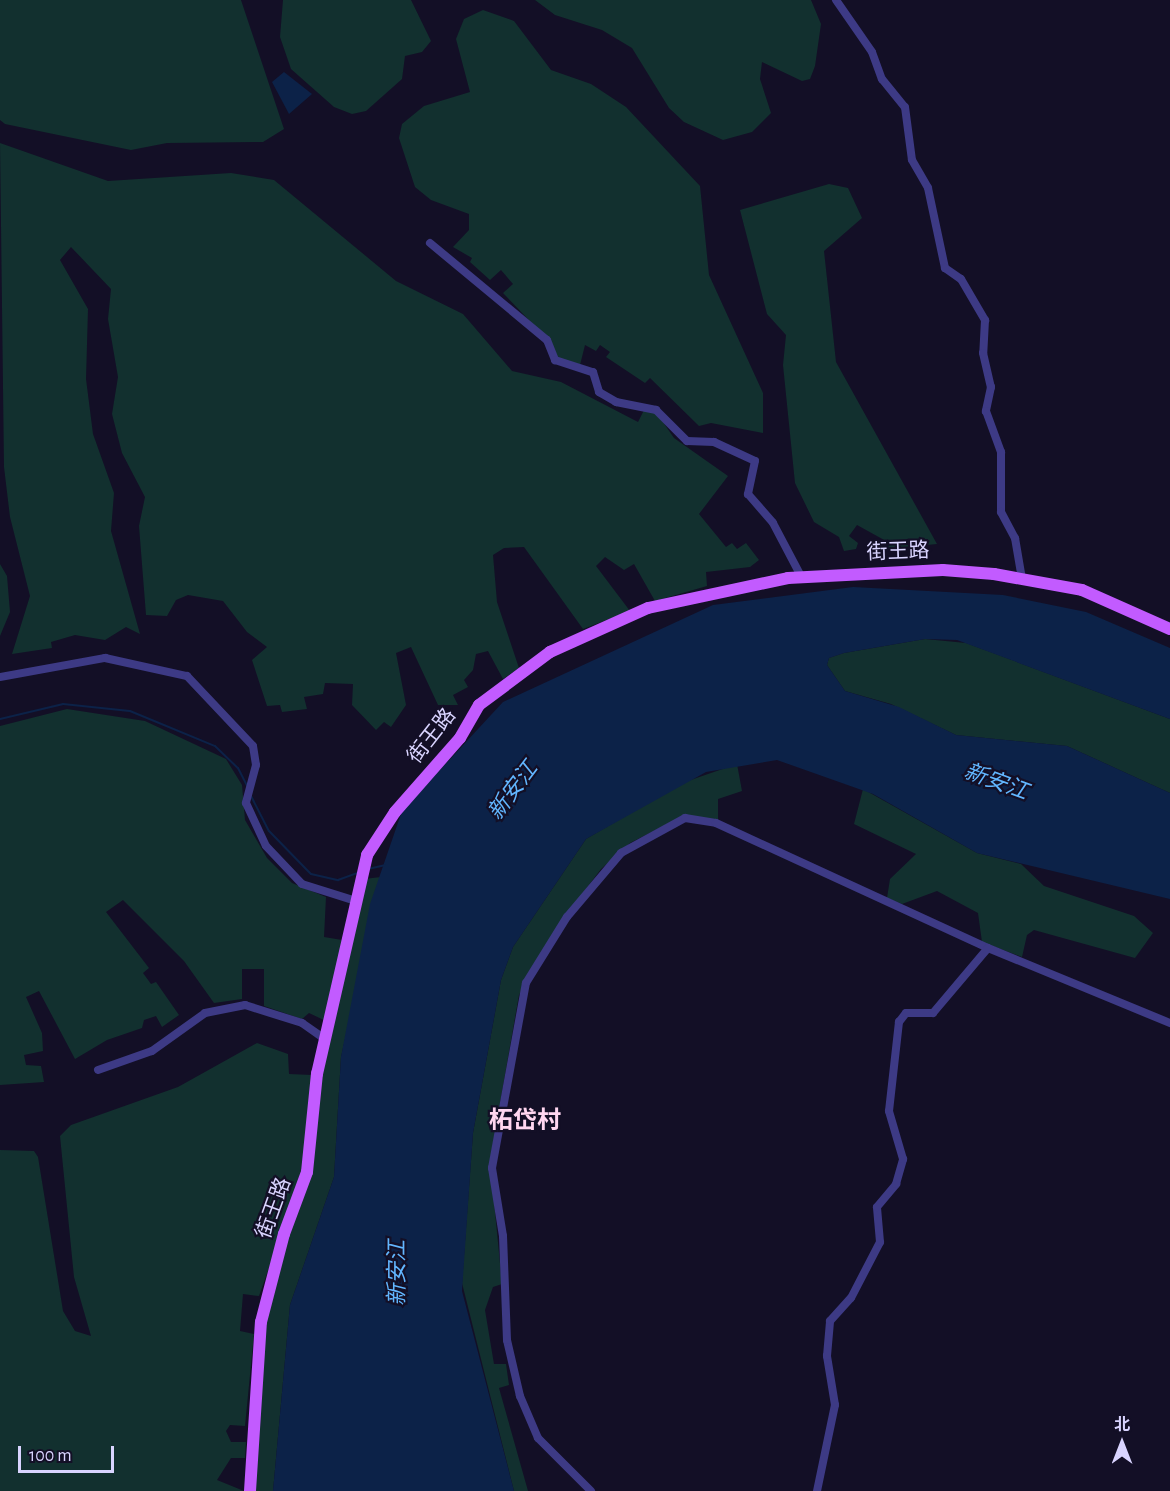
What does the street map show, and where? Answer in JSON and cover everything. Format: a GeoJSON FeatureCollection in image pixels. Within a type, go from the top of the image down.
{"type":"FeatureCollection","features":[{"type":"Feature","properties":{"kind":"main road","name":"街王路"},"geometry":{"type":"LineString","coordinates":[[250,1491],[258,1342],[284,1234],[307,1172],[317,1074],[327,1041],[362,872],[381,830],[460,738],[478,705],[550,652],[663,603],[801,576],[942,570],[1022,579],[1094,594],[1170,629]]}},
{"type":"Feature","properties":{"kind":"street"},"geometry":{"type":"LineString","coordinates":[[836,0],[872,52],[882,80],[905,107],[912,160],[928,188],[945,268],[961,279],[985,320],[982,353],[991,387],[986,411],[1001,452],[1001,512],[1015,538],[1022,579]]}},
{"type":"Feature","properties":{"kind":"street"},"geometry":{"type":"LineString","coordinates":[[430,243],[547,340],[555,360],[593,372],[599,392],[616,402],[656,410],[687,441],[714,442],[755,461],[748,494],[773,523],[801,576]]}},
{"type":"Feature","properties":{"kind":"street"},"geometry":{"type":"LineString","coordinates":[[0,677],[105,658],[143,662],[187,676],[252,746],[256,765],[247,808],[266,846],[302,884],[356,901]]}},
{"type":"Feature","properties":{"kind":"street"},"geometry":{"type":"LineString","coordinates":[[591,1491],[538,1438],[520,1396],[507,1340],[503,1236],[492,1176],[520,999],[533,967],[567,916],[632,844],[693,817],[988,948],[1170,1023]]}},
{"type":"Feature","properties":{"kind":"street"},"geometry":{"type":"LineString","coordinates":[[817,1491],[835,1405],[827,1356],[830,1321],[855,1290],[880,1242],[877,1207],[896,1184],[903,1159],[889,1111],[899,1022],[906,1013],[933,1013],[988,948]]}},
{"type":"Feature","properties":{"kind":"street"},"geometry":{"type":"LineString","coordinates":[[98,1070],[152,1051],[205,1013],[246,1005],[298,1021],[327,1041]]}},
{"type":"Feature","properties":{"kind":"green space"},"geometry":{"type":"Polygon","coordinates":[[[0,0],[241,0],[284,129],[263,142],[167,143],[131,150],[5,124],[0,120],[0,0]]]}},
{"type":"Feature","properties":{"kind":"green space"},"geometry":{"type":"Polygon","coordinates":[[[283,0],[411,0],[431,41],[422,52],[405,56],[402,79],[366,111],[352,114],[334,107],[291,69],[280,37],[283,0]]]}},
{"type":"Feature","properties":{"kind":"green space"},"geometry":{"type":"Polygon","coordinates":[[[535,0],[811,0],[821,24],[815,66],[810,79],[802,81],[762,62],[760,79],[771,113],[752,132],[723,140],[684,122],[669,108],[632,48],[602,30],[555,15],[535,0]]]}},
{"type":"Feature","properties":{"kind":"green space"},"geometry":{"type":"Polygon","coordinates":[[[483,10],[514,21],[551,70],[591,84],[626,107],[700,186],[709,275],[763,393],[763,433],[711,423],[699,426],[650,378],[645,383],[606,357],[610,352],[600,345],[596,351],[585,345],[580,365],[556,360],[548,340],[503,293],[513,284],[501,270],[490,280],[470,262],[472,258],[453,247],[469,230],[469,214],[431,200],[415,187],[399,138],[402,124],[424,106],[470,92],[456,39],[464,19],[483,10]]]}},
{"type":"Feature","properties":{"kind":"green space"},"geometry":{"type":"Polygon","coordinates":[[[0,143],[108,181],[231,173],[274,180],[396,281],[463,314],[512,371],[561,382],[638,422],[644,410],[656,412],[674,438],[728,476],[699,514],[726,547],[732,543],[737,549],[746,543],[759,560],[750,567],[706,572],[707,586],[655,601],[634,564],[624,570],[605,557],[596,566],[630,611],[583,629],[524,547],[504,548],[493,555],[497,602],[519,668],[503,679],[488,651],[476,654],[473,670],[464,680],[468,687],[453,695],[458,705],[438,705],[411,647],[396,653],[406,705],[391,727],[384,722],[376,730],[352,705],[353,684],[325,683],[323,694],[304,697],[307,709],[282,712],[280,705],[267,706],[252,660],[267,647],[247,632],[223,601],[188,595],[176,600],[167,616],[146,615],[139,526],[145,497],[122,453],[112,414],[118,377],[108,319],[111,289],[71,247],[60,260],[88,309],[86,379],[93,434],[114,493],[111,531],[140,634],[126,627],[105,640],[75,635],[51,642],[52,648],[12,654],[30,596],[10,517],[4,467],[0,143]]]}},
{"type":"Feature","properties":{"kind":"green space"},"geometry":{"type":"Polygon","coordinates":[[[829,184],[848,188],[862,218],[824,251],[836,362],[937,544],[886,549],[886,541],[857,525],[849,536],[858,543],[856,549],[844,551],[839,537],[814,522],[795,483],[783,365],[786,335],[767,314],[740,210],[829,184]]]}},
{"type":"Feature","properties":{"kind":"green space"},"geometry":{"type":"Polygon","coordinates":[[[0,564],[7,576],[10,612],[0,636],[0,564]]]}},
{"type":"Feature","properties":{"kind":"green space"},"geometry":{"type":"Polygon","coordinates":[[[925,639],[966,643],[1170,719],[1170,793],[1067,746],[956,735],[891,704],[845,691],[827,665],[829,658],[844,653],[925,639]]]}},
{"type":"Feature","properties":{"kind":"green space"},"geometry":{"type":"Polygon","coordinates":[[[67,709],[145,721],[226,759],[242,785],[245,820],[267,858],[292,883],[326,897],[324,937],[342,940],[328,1022],[309,1013],[302,1019],[264,1006],[264,969],[242,969],[242,999],[214,1003],[184,961],[123,900],[106,912],[149,968],[143,973],[151,984],[156,982],[179,1015],[162,1027],[156,1016],[144,1020],[142,1028],[107,1040],[75,1059],[39,991],[26,997],[42,1033],[43,1051],[24,1055],[26,1065],[41,1066],[44,1082],[0,1085],[0,726],[67,709]]]}},
{"type":"Feature","properties":{"kind":"green space"},"geometry":{"type":"Polygon","coordinates":[[[737,764],[742,791],[718,799],[718,821],[683,816],[630,843],[601,869],[560,923],[519,995],[490,1160],[502,1284],[493,1287],[485,1310],[494,1364],[506,1364],[509,1385],[499,1388],[528,1491],[514,1491],[462,1283],[473,1133],[501,980],[513,947],[586,839],[682,783],[737,764]]]}},
{"type":"Feature","properties":{"kind":"green space"},"geometry":{"type":"Polygon","coordinates":[[[863,789],[977,853],[1021,864],[1044,886],[1134,916],[1153,933],[1135,958],[1034,930],[1027,935],[1022,957],[982,942],[978,913],[937,891],[902,904],[887,898],[890,879],[916,854],[854,824],[863,789]]]}},
{"type":"Feature","properties":{"kind":"green space"},"geometry":{"type":"Polygon","coordinates":[[[381,877],[341,1057],[334,1177],[290,1305],[273,1491],[253,1491],[261,1342],[364,879],[381,877]]]}},
{"type":"Feature","properties":{"kind":"green space"},"geometry":{"type":"Polygon","coordinates":[[[257,1043],[288,1054],[289,1074],[312,1075],[305,1159],[295,1195],[259,1296],[243,1294],[240,1331],[254,1334],[245,1426],[230,1425],[226,1431],[231,1442],[246,1442],[245,1458],[231,1458],[217,1480],[244,1491],[0,1491],[0,1150],[34,1151],[38,1157],[63,1311],[75,1331],[91,1336],[74,1277],[60,1136],[71,1125],[178,1087],[257,1043]]]}},
{"type":"Feature","properties":{"kind":"water"},"geometry":{"type":"Polygon","coordinates":[[[284,72],[312,94],[289,114],[272,82],[284,72]]]}},
{"type":"Feature","properties":{"kind":"water","name":"新安江"},"geometry":{"type":"Polygon","coordinates":[[[853,587],[1003,595],[1086,612],[1170,648],[1170,719],[957,640],[925,639],[844,653],[829,658],[827,665],[845,691],[899,707],[956,735],[1067,746],[1170,793],[1170,899],[977,853],[873,794],[777,760],[706,772],[586,839],[513,947],[501,980],[473,1133],[462,1291],[514,1491],[273,1491],[290,1305],[334,1177],[341,1057],[370,904],[402,811],[503,702],[713,605],[853,587]]]}},
{"type":"Feature","properties":{"kind":"waterway"},"geometry":{"type":"LineString","coordinates":[[0,719],[63,704],[130,711],[215,746],[238,768],[248,788]]}},
{"type":"Feature","properties":{"kind":"waterway"},"geometry":{"type":"LineString","coordinates":[[251,796],[269,831],[311,874],[338,880],[360,872]]}},
{"type":"Feature","properties":{"kind":"waterway"},"geometry":{"type":"LineString","coordinates":[[368,869],[385,865]]}},
{"type":"Feature","properties":{"kind":"district","name":"柘岱村"},"geometry":{"type":"Point","coordinates":[525,1122]}}]}
